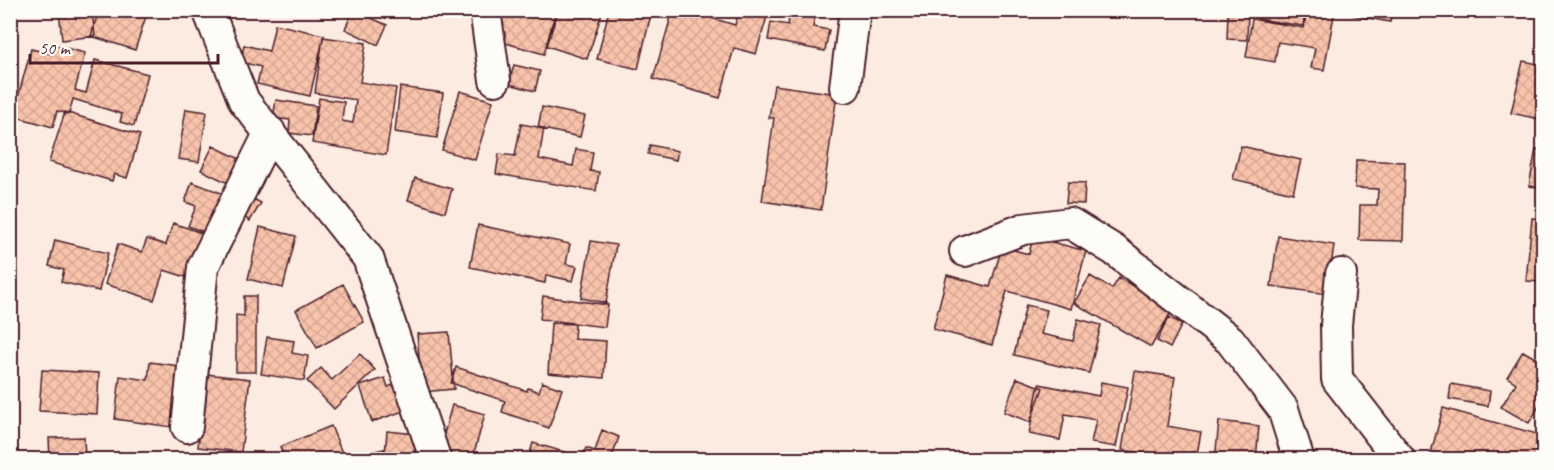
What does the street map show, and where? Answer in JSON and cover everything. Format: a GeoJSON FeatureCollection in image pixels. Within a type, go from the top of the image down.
{"type":"FeatureCollection","features":[{"type":"Feature","properties":{"kind":"street"},"geometry":{"type":"LineString","coordinates":[[208,10],[244,101],[368,258],[435,458]]}},
{"type":"Feature","properties":{"kind":"street"},"geometry":{"type":"LineString","coordinates":[[485,10],[495,80]]}},
{"type":"Feature","properties":{"kind":"street"},"geometry":{"type":"LineString","coordinates":[[845,87],[855,10]]}},
{"type":"Feature","properties":{"kind":"street"},"geometry":{"type":"LineString","coordinates":[[187,427],[203,267],[270,132]]}},
{"type":"Feature","properties":{"kind":"street"},"geometry":{"type":"LineString","coordinates":[[965,251],[1023,229],[1070,223],[1114,250],[1230,340],[1283,409],[1299,459]]}},
{"type":"Feature","properties":{"kind":"street"},"geometry":{"type":"LineString","coordinates":[[1341,274],[1336,325],[1338,380],[1400,459]]}},
{"type":"Feature","properties":{"kind":"building"},"geometry":{"type":"Polygon","coordinates":[[[59,10],[92,10],[95,36],[62,40],[59,10]]]}},
{"type":"Feature","properties":{"kind":"building"},"geometry":{"type":"Polygon","coordinates":[[[99,10],[148,10],[135,50],[91,36],[99,10]]]}},
{"type":"Feature","properties":{"kind":"building"},"geometry":{"type":"Polygon","coordinates":[[[353,10],[387,25],[378,45],[345,29],[353,10]]]}},
{"type":"Feature","properties":{"kind":"building"},"geometry":{"type":"Polygon","coordinates":[[[500,10],[556,10],[544,54],[492,39],[500,10]]]}},
{"type":"Feature","properties":{"kind":"building"},"geometry":{"type":"Polygon","coordinates":[[[558,10],[603,10],[587,59],[547,46],[558,10]]]}},
{"type":"Feature","properties":{"kind":"building"},"geometry":{"type":"Polygon","coordinates":[[[609,10],[652,10],[638,69],[597,59],[609,10]]]}},
{"type":"Feature","properties":{"kind":"building"},"geometry":{"type":"Polygon","coordinates":[[[673,10],[685,10],[735,25],[739,10],[769,10],[756,54],[734,48],[720,98],[653,79],[673,10]]]}},
{"type":"Feature","properties":{"kind":"building"},"geometry":{"type":"Polygon","coordinates":[[[790,10],[841,10],[840,17],[816,12],[813,27],[829,30],[825,51],[768,40],[771,22],[788,25],[790,10]]]}},
{"type":"Feature","properties":{"kind":"building"},"geometry":{"type":"Polygon","coordinates":[[[1259,10],[1305,10],[1303,26],[1258,19],[1259,10]]]}},
{"type":"Feature","properties":{"kind":"building"},"geometry":{"type":"Polygon","coordinates":[[[1307,10],[1335,10],[1324,70],[1311,68],[1315,48],[1278,42],[1275,62],[1246,57],[1252,19],[1304,28],[1307,10]]]}},
{"type":"Feature","properties":{"kind":"building"},"geometry":{"type":"Polygon","coordinates":[[[1353,10],[1392,10],[1390,22],[1352,15],[1353,10]]]}},
{"type":"Feature","properties":{"kind":"building"},"geometry":{"type":"Polygon","coordinates":[[[1228,12],[1248,13],[1247,40],[1227,39],[1228,12]]]}},
{"type":"Feature","properties":{"kind":"building"},"geometry":{"type":"Polygon","coordinates":[[[275,24],[324,35],[310,96],[257,84],[261,67],[241,62],[244,45],[269,51],[275,24]]]}},
{"type":"Feature","properties":{"kind":"building"},"geometry":{"type":"Polygon","coordinates":[[[323,37],[366,43],[360,82],[396,88],[386,155],[312,143],[319,98],[344,102],[342,121],[353,123],[356,100],[315,93],[323,37]]]}},
{"type":"Feature","properties":{"kind":"building"},"geometry":{"type":"Polygon","coordinates":[[[54,45],[85,53],[75,90],[86,93],[95,60],[148,74],[134,126],[120,122],[122,114],[73,99],[69,114],[57,111],[53,127],[13,116],[31,49],[52,54],[54,45]]]}},
{"type":"Feature","properties":{"kind":"building"},"geometry":{"type":"Polygon","coordinates":[[[1523,61],[1544,65],[1544,120],[1511,113],[1523,61]]]}},
{"type":"Feature","properties":{"kind":"building"},"geometry":{"type":"Polygon","coordinates":[[[514,65],[540,71],[535,91],[509,84],[514,65]]]}},
{"type":"Feature","properties":{"kind":"building"},"geometry":{"type":"Polygon","coordinates":[[[774,85],[837,94],[821,210],[762,201],[774,118],[769,118],[774,85]]]}},
{"type":"Feature","properties":{"kind":"building"},"geometry":{"type":"Polygon","coordinates":[[[400,87],[443,93],[437,138],[395,132],[400,87]]]}},
{"type":"Feature","properties":{"kind":"building"},"geometry":{"type":"Polygon","coordinates":[[[460,91],[493,101],[475,160],[442,150],[460,91]]]}},
{"type":"Feature","properties":{"kind":"building"},"geometry":{"type":"Polygon","coordinates":[[[276,100],[316,106],[312,136],[289,133],[290,120],[273,118],[276,100]]]}},
{"type":"Feature","properties":{"kind":"building"},"geometry":{"type":"Polygon","coordinates":[[[542,107],[585,116],[580,137],[538,128],[542,107]]]}},
{"type":"Feature","properties":{"kind":"building"},"geometry":{"type":"Polygon","coordinates":[[[186,109],[207,112],[199,162],[178,159],[186,109]]]}},
{"type":"Feature","properties":{"kind":"building"},"geometry":{"type":"Polygon","coordinates":[[[65,112],[140,135],[127,178],[114,174],[112,181],[49,162],[65,112]]]}},
{"type":"Feature","properties":{"kind":"building"},"geometry":{"type":"Polygon","coordinates":[[[521,124],[544,128],[539,159],[573,166],[576,149],[593,152],[590,171],[599,172],[596,191],[496,174],[499,154],[515,156],[521,124]]]}},
{"type":"Feature","properties":{"kind":"building"},"geometry":{"type":"Polygon","coordinates":[[[650,145],[678,151],[676,160],[648,154],[650,145]]]}},
{"type":"Feature","properties":{"kind":"building"},"geometry":{"type":"Polygon","coordinates":[[[213,146],[240,159],[228,183],[201,170],[213,146]]]}},
{"type":"Feature","properties":{"kind":"building"},"geometry":{"type":"Polygon","coordinates":[[[1241,146],[1301,160],[1293,193],[1233,179],[1241,146]]]}},
{"type":"Feature","properties":{"kind":"building"},"geometry":{"type":"Polygon","coordinates":[[[1536,149],[1544,151],[1544,188],[1529,186],[1536,149]]]}},
{"type":"Feature","properties":{"kind":"building"},"geometry":{"type":"Polygon","coordinates":[[[1356,160],[1405,162],[1403,241],[1359,240],[1360,205],[1377,205],[1378,189],[1355,188],[1356,160]]]}},
{"type":"Feature","properties":{"kind":"building"},"geometry":{"type":"Polygon","coordinates":[[[415,178],[452,189],[445,212],[408,200],[415,178]]]}},
{"type":"Feature","properties":{"kind":"building"},"geometry":{"type":"Polygon","coordinates":[[[192,182],[224,194],[209,234],[188,226],[196,206],[185,202],[192,182]]]}},
{"type":"Feature","properties":{"kind":"building"},"geometry":{"type":"Polygon","coordinates":[[[1068,182],[1085,183],[1084,204],[1066,203],[1068,182]]]}},
{"type":"Feature","properties":{"kind":"building"},"geometry":{"type":"Polygon","coordinates":[[[248,196],[261,203],[250,221],[238,213],[248,196]]]}},
{"type":"Feature","properties":{"kind":"building"},"geometry":{"type":"Polygon","coordinates":[[[1532,218],[1544,219],[1544,282],[1526,281],[1532,218]]]}},
{"type":"Feature","properties":{"kind":"building"},"geometry":{"type":"Polygon","coordinates":[[[173,223],[213,237],[198,281],[164,270],[154,300],[105,284],[118,244],[142,252],[147,239],[166,245],[173,223]]]}},
{"type":"Feature","properties":{"kind":"building"},"geometry":{"type":"Polygon","coordinates":[[[478,225],[570,244],[566,264],[577,266],[573,281],[546,275],[545,283],[470,267],[478,225]]]}},
{"type":"Feature","properties":{"kind":"building"},"geometry":{"type":"Polygon","coordinates":[[[260,227],[296,236],[283,288],[248,279],[260,227]]]}},
{"type":"Feature","properties":{"kind":"building"},"geometry":{"type":"Polygon","coordinates":[[[1278,236],[1334,245],[1327,294],[1271,286],[1278,236]]]}},
{"type":"Feature","properties":{"kind":"building"},"geometry":{"type":"Polygon","coordinates":[[[1033,237],[1086,251],[1071,309],[1007,291],[992,345],[933,329],[947,275],[990,287],[1002,247],[1029,254],[1033,237]]]}},
{"type":"Feature","properties":{"kind":"building"},"geometry":{"type":"Polygon","coordinates":[[[55,240],[108,253],[99,291],[61,282],[64,270],[49,266],[55,240]]]}},
{"type":"Feature","properties":{"kind":"building"},"geometry":{"type":"Polygon","coordinates":[[[591,241],[616,245],[606,303],[581,298],[591,241]]]}},
{"type":"Feature","properties":{"kind":"building"},"geometry":{"type":"Polygon","coordinates":[[[1090,276],[1112,289],[1119,278],[1173,309],[1151,347],[1074,303],[1090,276]]]}},
{"type":"Feature","properties":{"kind":"building"},"geometry":{"type":"Polygon","coordinates":[[[343,284],[364,322],[317,348],[296,310],[343,284]]]}},
{"type":"Feature","properties":{"kind":"building"},"geometry":{"type":"Polygon","coordinates":[[[244,296],[256,296],[256,372],[236,372],[236,315],[244,316],[244,296]]]}},
{"type":"Feature","properties":{"kind":"building"},"geometry":{"type":"Polygon","coordinates":[[[543,296],[608,305],[605,327],[540,319],[543,296]]]}},
{"type":"Feature","properties":{"kind":"building"},"geometry":{"type":"Polygon","coordinates":[[[1026,305],[1047,310],[1041,334],[1073,341],[1078,319],[1101,325],[1089,373],[1014,355],[1026,305]]]}},
{"type":"Feature","properties":{"kind":"building"},"geometry":{"type":"Polygon","coordinates":[[[1169,317],[1182,324],[1170,348],[1157,341],[1169,317]]]}},
{"type":"Feature","properties":{"kind":"building"},"geometry":{"type":"Polygon","coordinates":[[[551,323],[575,324],[574,339],[606,341],[604,378],[548,373],[551,323]]]}},
{"type":"Feature","properties":{"kind":"building"},"geometry":{"type":"Polygon","coordinates":[[[449,332],[454,389],[422,392],[417,334],[449,332]]]}},
{"type":"Feature","properties":{"kind":"building"},"geometry":{"type":"Polygon","coordinates":[[[267,337],[294,341],[292,353],[308,356],[304,381],[261,374],[267,337]]]}},
{"type":"Feature","properties":{"kind":"building"},"geometry":{"type":"Polygon","coordinates":[[[1523,351],[1544,363],[1544,398],[1529,423],[1501,407],[1516,383],[1507,377],[1523,351]]]}},
{"type":"Feature","properties":{"kind":"building"},"geometry":{"type":"Polygon","coordinates":[[[360,354],[375,370],[334,409],[307,381],[321,368],[332,380],[360,354]]]}},
{"type":"Feature","properties":{"kind":"building"},"geometry":{"type":"Polygon","coordinates":[[[150,362],[187,367],[179,428],[115,419],[120,376],[148,380],[150,362]]]}},
{"type":"Feature","properties":{"kind":"building"},"geometry":{"type":"Polygon","coordinates":[[[456,367],[527,391],[528,388],[539,392],[542,382],[562,389],[549,428],[502,412],[505,401],[451,383],[456,367]]]}},
{"type":"Feature","properties":{"kind":"building"},"geometry":{"type":"Polygon","coordinates":[[[42,370],[99,373],[97,414],[39,411],[42,370]]]}},
{"type":"Feature","properties":{"kind":"building"},"geometry":{"type":"Polygon","coordinates":[[[1135,371],[1175,377],[1167,426],[1201,432],[1196,460],[1166,460],[1166,457],[1122,450],[1135,371]]]}},
{"type":"Feature","properties":{"kind":"building"},"geometry":{"type":"Polygon","coordinates":[[[206,374],[250,379],[241,452],[198,447],[206,374]]]}},
{"type":"Feature","properties":{"kind":"building"},"geometry":{"type":"Polygon","coordinates":[[[385,378],[388,387],[403,381],[412,408],[372,422],[360,386],[385,378]]]}},
{"type":"Feature","properties":{"kind":"building"},"geometry":{"type":"Polygon","coordinates":[[[1017,378],[1043,388],[1030,422],[1004,412],[1017,378]]]}},
{"type":"Feature","properties":{"kind":"building"},"geometry":{"type":"Polygon","coordinates":[[[1101,382],[1128,387],[1116,447],[1091,443],[1096,420],[1065,414],[1060,440],[1029,434],[1039,384],[1099,396],[1101,382]]]}},
{"type":"Feature","properties":{"kind":"building"},"geometry":{"type":"Polygon","coordinates":[[[1451,384],[1490,391],[1488,406],[1449,399],[1451,384]]]}},
{"type":"Feature","properties":{"kind":"building"},"geometry":{"type":"Polygon","coordinates":[[[452,405],[485,414],[472,460],[455,460],[438,455],[452,405]]]}},
{"type":"Feature","properties":{"kind":"building"},"geometry":{"type":"Polygon","coordinates":[[[1443,408],[1544,436],[1540,460],[1429,460],[1443,408]]]}},
{"type":"Feature","properties":{"kind":"building"},"geometry":{"type":"Polygon","coordinates":[[[1219,421],[1259,426],[1256,460],[1215,460],[1219,421]]]}},
{"type":"Feature","properties":{"kind":"building"},"geometry":{"type":"Polygon","coordinates":[[[331,426],[345,460],[285,460],[280,447],[331,426]]]}},
{"type":"Feature","properties":{"kind":"building"},"geometry":{"type":"Polygon","coordinates":[[[602,430],[619,437],[611,460],[581,460],[586,448],[595,451],[602,430]]]}},
{"type":"Feature","properties":{"kind":"building"},"geometry":{"type":"Polygon","coordinates":[[[387,431],[416,434],[414,457],[385,454],[387,431]]]}},
{"type":"Feature","properties":{"kind":"building"},"geometry":{"type":"Polygon","coordinates":[[[84,437],[85,460],[50,460],[49,438],[84,437]]]}},
{"type":"Feature","properties":{"kind":"building"},"geometry":{"type":"Polygon","coordinates":[[[533,443],[568,453],[567,460],[528,460],[533,443]]]}},
{"type":"Feature","properties":{"kind":"building"},"geometry":{"type":"Polygon","coordinates":[[[384,449],[386,460],[351,460],[350,457],[384,449]]]}}]}
